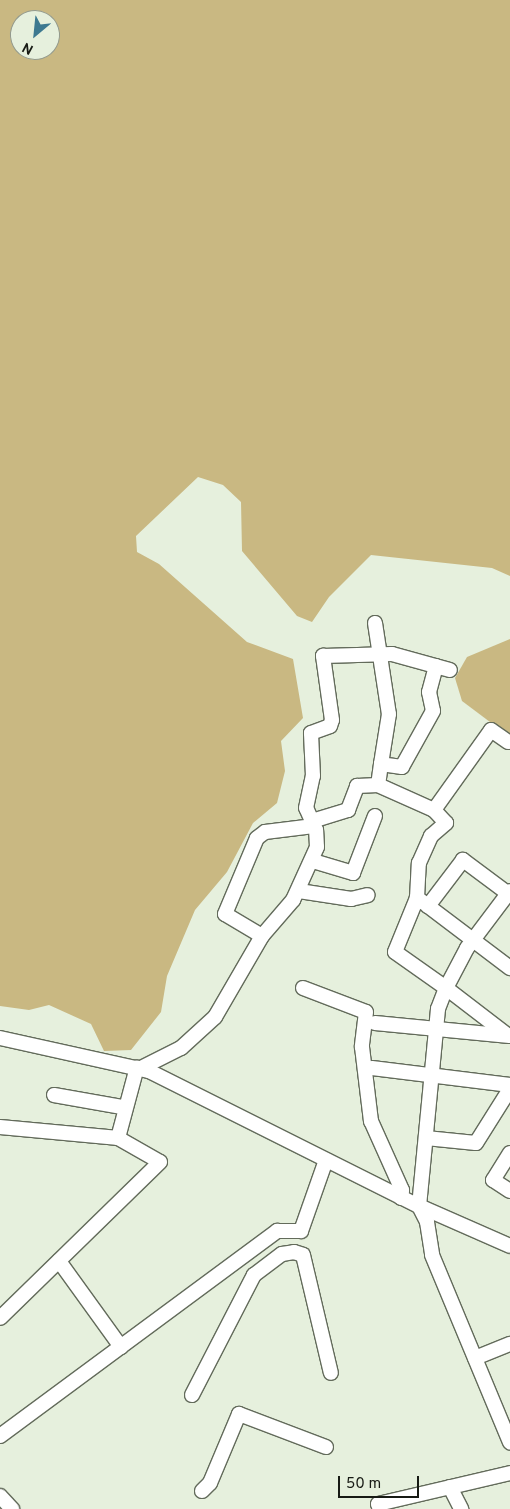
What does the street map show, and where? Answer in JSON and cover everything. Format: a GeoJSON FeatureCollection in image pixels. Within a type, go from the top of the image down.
{"type":"FeatureCollection","features":[{"type":"Feature","properties":{"kind":"street"},"geometry":{"type":"LineString","coordinates":[[375,623],[377,657],[389,714],[378,785]]}},
{"type":"Feature","properties":{"kind":"street"},"geometry":{"type":"LineString","coordinates":[[118,1138],[122,1107],[139,1068],[181,1048],[215,1017],[262,936],[299,891],[313,861],[318,840],[306,808],[313,776],[311,733],[330,726],[332,720],[323,656],[377,657],[392,654],[443,668],[429,692],[433,711],[402,768],[381,764]]}},
{"type":"Feature","properties":{"kind":"street"},"geometry":{"type":"LineString","coordinates":[[434,810],[491,730],[508,742]]}},
{"type":"Feature","properties":{"kind":"street"},"geometry":{"type":"LineString","coordinates":[[262,936],[224,914],[257,838],[265,832],[313,823],[348,810],[358,786],[378,785],[434,810],[446,823],[431,836],[419,863],[422,902],[510,968]]}},
{"type":"Feature","properties":{"kind":"street"},"geometry":{"type":"LineString","coordinates":[[313,861],[353,873],[375,816]]}},
{"type":"Feature","properties":{"kind":"street"},"geometry":{"type":"LineString","coordinates":[[508,1036],[446,988],[395,952],[422,902],[463,860],[509,893],[473,940],[446,988],[436,1029],[419,1206],[427,1222],[432,1255],[475,1358],[506,1420],[510,1442]]}},
{"type":"Feature","properties":{"kind":"street"},"geometry":{"type":"LineString","coordinates":[[299,891],[350,899],[368,895]]}},
{"type":"Feature","properties":{"kind":"street"},"geometry":{"type":"LineString","coordinates":[[303,988],[366,1012],[362,1047],[372,1121],[402,1190],[401,1198]]}},
{"type":"Feature","properties":{"kind":"street"},"geometry":{"type":"LineString","coordinates":[[375,1023],[508,1036]]}},
{"type":"Feature","properties":{"kind":"street"},"geometry":{"type":"LineString","coordinates":[[0,1038],[64,1055],[139,1068],[401,1198],[510,1246]]}},
{"type":"Feature","properties":{"kind":"street"},"geometry":{"type":"LineString","coordinates":[[372,1068],[510,1085]]}},
{"type":"Feature","properties":{"kind":"street"},"geometry":{"type":"LineString","coordinates":[[426,1138],[476,1143],[510,1089]]}},
{"type":"Feature","properties":{"kind":"street"},"geometry":{"type":"LineString","coordinates":[[54,1095],[122,1107]]}},
{"type":"Feature","properties":{"kind":"street"},"geometry":{"type":"LineString","coordinates":[[0,1127],[118,1138],[160,1162],[0,1318]]}},
{"type":"Feature","properties":{"kind":"street"},"geometry":{"type":"LineString","coordinates":[[510,1153],[493,1180],[510,1191]]}},
{"type":"Feature","properties":{"kind":"street"},"geometry":{"type":"LineString","coordinates":[[294,1252],[326,1160]]}},
{"type":"Feature","properties":{"kind":"street"},"geometry":{"type":"LineString","coordinates":[[0,1436],[277,1231],[301,1232]]}},
{"type":"Feature","properties":{"kind":"street"},"geometry":{"type":"LineString","coordinates":[[192,1394],[254,1275],[282,1254],[294,1252],[303,1256],[331,1372]]}},
{"type":"Feature","properties":{"kind":"street"},"geometry":{"type":"LineString","coordinates":[[59,1261],[121,1347]]}},
{"type":"Feature","properties":{"kind":"street"},"geometry":{"type":"LineString","coordinates":[[475,1358],[510,1344]]}},
{"type":"Feature","properties":{"kind":"street"},"geometry":{"type":"LineString","coordinates":[[202,1491],[210,1483],[239,1414],[326,1448]]}},
{"type":"Feature","properties":{"kind":"street"},"geometry":{"type":"LineString","coordinates":[[380,1509],[378,1504],[510,1473]]}},
{"type":"Feature","properties":{"kind":"street"},"geometry":{"type":"LineString","coordinates":[[450,1487],[461,1509]]}},
{"type":"Feature","properties":{"kind":"street"},"geometry":{"type":"LineString","coordinates":[[0,1496],[12,1509]]}},
{"type":"Feature","properties":{"kind":"shaded area"},"geometry":{"type":"Polygon","coordinates":[[[0,0],[510,0],[510,576],[492,568],[371,555],[329,597],[312,622],[297,616],[242,551],[241,502],[223,485],[198,477],[136,536],[137,552],[159,564],[247,642],[293,659],[303,718],[281,741],[285,771],[277,803],[253,823],[227,872],[195,910],[167,976],[161,1012],[131,1050],[104,1051],[91,1024],[49,1005],[29,1010],[0,1006],[0,0]]]}},
{"type":"Feature","properties":{"kind":"shaded area"},"geometry":{"type":"Polygon","coordinates":[[[510,639],[510,737],[462,701],[455,678],[467,657],[510,639]]]}}]}
